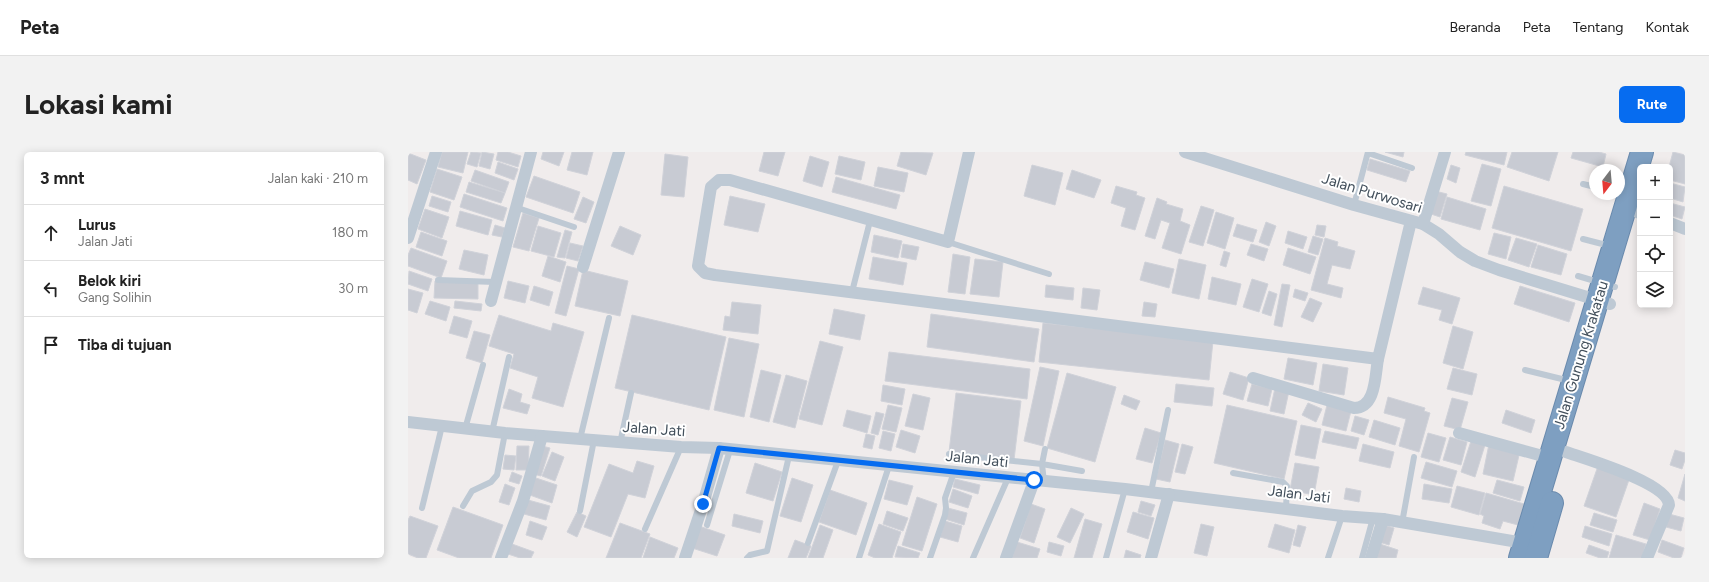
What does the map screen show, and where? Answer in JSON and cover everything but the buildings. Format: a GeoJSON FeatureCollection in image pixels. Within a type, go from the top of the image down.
{"type":"FeatureCollection","features":[{"type":"Feature","properties":{"kind":"highway","name":"Jalan Gunung Krakatau"},"geometry":{"type":"LineString","coordinates":[[1530,551],[1634,204],[1642,152]]}},
{"type":"Feature","properties":{"kind":"highway"},"geometry":{"type":"LineString","coordinates":[[1652,164],[1656,152]]}},
{"type":"Feature","properties":{"kind":"highway","name":"Jalan Gunung Krakatau"},"geometry":{"type":"LineString","coordinates":[[1558,455],[1573,381],[1607,294],[1614,247],[1634,204]]}},
{"type":"Feature","properties":{"kind":"street"},"geometry":{"type":"LineString","coordinates":[[408,238],[436,152]]}},
{"type":"Feature","properties":{"kind":"street"},"geometry":{"type":"LineString","coordinates":[[491,301],[531,152]]}},
{"type":"Feature","properties":{"kind":"street"},"geometry":{"type":"LineString","coordinates":[[583,267],[619,152]]}},
{"type":"Feature","properties":{"kind":"street"},"geometry":{"type":"LineString","coordinates":[[969,152],[948,242],[730,180],[719,180],[711,187],[698,266],[706,273],[1378,359]]}},
{"type":"Feature","properties":{"kind":"street","name":"Jalan Purwosari"},"geometry":{"type":"LineString","coordinates":[[1185,152],[1354,205],[1423,224],[1439,234],[1460,252],[1475,261],[1499,270],[1607,294]]}},
{"type":"Feature","properties":{"kind":"street"},"geometry":{"type":"LineString","coordinates":[[1423,224],[1445,152]]}},
{"type":"Feature","properties":{"kind":"street"},"geometry":{"type":"LineString","coordinates":[[1253,378],[1354,408],[1359,408],[1365,405],[1372,393],[1378,359],[1411,221]]}},
{"type":"Feature","properties":{"kind":"street"},"geometry":{"type":"LineString","coordinates":[[1673,224],[1685,229]]}},
{"type":"Feature","properties":{"kind":"street","name":"Jalan Jati"},"geometry":{"type":"LineString","coordinates":[[408,422],[505,434],[724,449],[1169,494],[1342,516],[1378,519],[1530,551]]}},
{"type":"Feature","properties":{"kind":"street"},"geometry":{"type":"LineString","coordinates":[[1459,433],[1558,455],[1644,480],[1668,499],[1669,505],[1647,558]]}},
{"type":"Feature","properties":{"kind":"street"},"geometry":{"type":"LineString","coordinates":[[501,558],[523,501],[542,436]]}},
{"type":"Feature","properties":{"kind":"street"},"geometry":{"type":"LineString","coordinates":[[685,558],[703,504],[724,449]]}},
{"type":"Feature","properties":{"kind":"street"},"geometry":{"type":"LineString","coordinates":[[1006,558],[1039,481]]}},
{"type":"Feature","properties":{"kind":"street"},"geometry":{"type":"LineString","coordinates":[[1151,558],[1169,494]]}},
{"type":"Feature","properties":{"kind":"street"},"geometry":{"type":"LineString","coordinates":[[1371,558],[1378,519]]}},
{"type":"Feature","properties":{"kind":"lane"},"geometry":{"type":"LineString","coordinates":[[1354,205],[1368,153],[1412,168]]}},
{"type":"Feature","properties":{"kind":"lane"},"geometry":{"type":"LineString","coordinates":[[1584,184],[1589,185]]}},
{"type":"Feature","properties":{"kind":"lane"},"geometry":{"type":"LineString","coordinates":[[515,207],[574,227]]}},
{"type":"Feature","properties":{"kind":"lane"},"geometry":{"type":"LineString","coordinates":[[852,292],[870,221]]}},
{"type":"Feature","properties":{"kind":"lane"},"geometry":{"type":"LineString","coordinates":[[1582,239],[1614,247]]}},
{"type":"Feature","properties":{"kind":"lane"},"geometry":{"type":"LineString","coordinates":[[948,242],[1049,274]]}},
{"type":"Feature","properties":{"kind":"lane"},"geometry":{"type":"LineString","coordinates":[[1578,276],[1607,294]]}},
{"type":"Feature","properties":{"kind":"lane"},"geometry":{"type":"LineString","coordinates":[[438,280],[495,282]]}},
{"type":"Feature","properties":{"kind":"lane"},"geometry":{"type":"LineString","coordinates":[[580,439],[608,318]]}},
{"type":"Feature","properties":{"kind":"lane"},"geometry":{"type":"LineString","coordinates":[[492,432],[509,357]]}},
{"type":"Feature","properties":{"kind":"lane"},"geometry":{"type":"LineString","coordinates":[[465,429],[483,365]]}},
{"type":"Feature","properties":{"kind":"lane"},"geometry":{"type":"LineString","coordinates":[[1524,370],[1573,381]]}},
{"type":"Feature","properties":{"kind":"lane"},"geometry":{"type":"LineString","coordinates":[[620,443],[631,393]]}},
{"type":"Feature","properties":{"kind":"lane"},"geometry":{"type":"LineString","coordinates":[[1151,492],[1168,410]]}},
{"type":"Feature","properties":{"kind":"lane"},"geometry":{"type":"LineString","coordinates":[[422,508],[442,426]]}},
{"type":"Feature","properties":{"kind":"lane"},"geometry":{"type":"LineString","coordinates":[[463,506],[472,491],[494,480],[497,475],[505,434]]}},
{"type":"Feature","properties":{"kind":"lane"},"geometry":{"type":"LineString","coordinates":[[580,511],[594,440]]}},
{"type":"Feature","properties":{"kind":"lane"},"geometry":{"type":"LineString","coordinates":[[645,529],[681,447]]}},
{"type":"Feature","properties":{"kind":"lane"},"geometry":{"type":"LineString","coordinates":[[707,525],[724,449]]}},
{"type":"Feature","properties":{"kind":"lane"},"geometry":{"type":"LineString","coordinates":[[1039,481],[1045,449]]}},
{"type":"Feature","properties":{"kind":"lane"},"geometry":{"type":"LineString","coordinates":[[949,454],[1082,470]]}},
{"type":"Feature","properties":{"kind":"lane"},"geometry":{"type":"LineString","coordinates":[[747,558],[750,554],[767,551],[789,456]]}},
{"type":"Feature","properties":{"kind":"lane"},"geometry":{"type":"LineString","coordinates":[[1402,523],[1414,457]]}},
{"type":"Feature","properties":{"kind":"lane"},"geometry":{"type":"LineString","coordinates":[[808,543],[838,461]]}},
{"type":"Feature","properties":{"kind":"lane"},"geometry":{"type":"LineString","coordinates":[[859,558],[889,466]]}},
{"type":"Feature","properties":{"kind":"lane"},"geometry":{"type":"LineString","coordinates":[[930,558],[945,515],[945,498],[954,472]]}},
{"type":"Feature","properties":{"kind":"lane"},"geometry":{"type":"LineString","coordinates":[[1233,473],[1283,482],[1287,486],[1286,509]]}},
{"type":"Feature","properties":{"kind":"lane"},"geometry":{"type":"LineString","coordinates":[[973,558],[1008,478]]}},
{"type":"Feature","properties":{"kind":"lane"},"geometry":{"type":"LineString","coordinates":[[1106,558],[1124,489]]}},
{"type":"Feature","properties":{"kind":"lane"},"geometry":{"type":"LineString","coordinates":[[1328,558],[1342,516]]}},
{"type":"Feature","properties":{"kind":"lane"},"geometry":{"type":"LineString","coordinates":[[1362,558],[1378,519]]}},
{"type":"Feature","properties":{"kind":"route"},"geometry":{"type":"LineString","coordinates":[[703,504],[719,448],[1034,480]]}}]}
